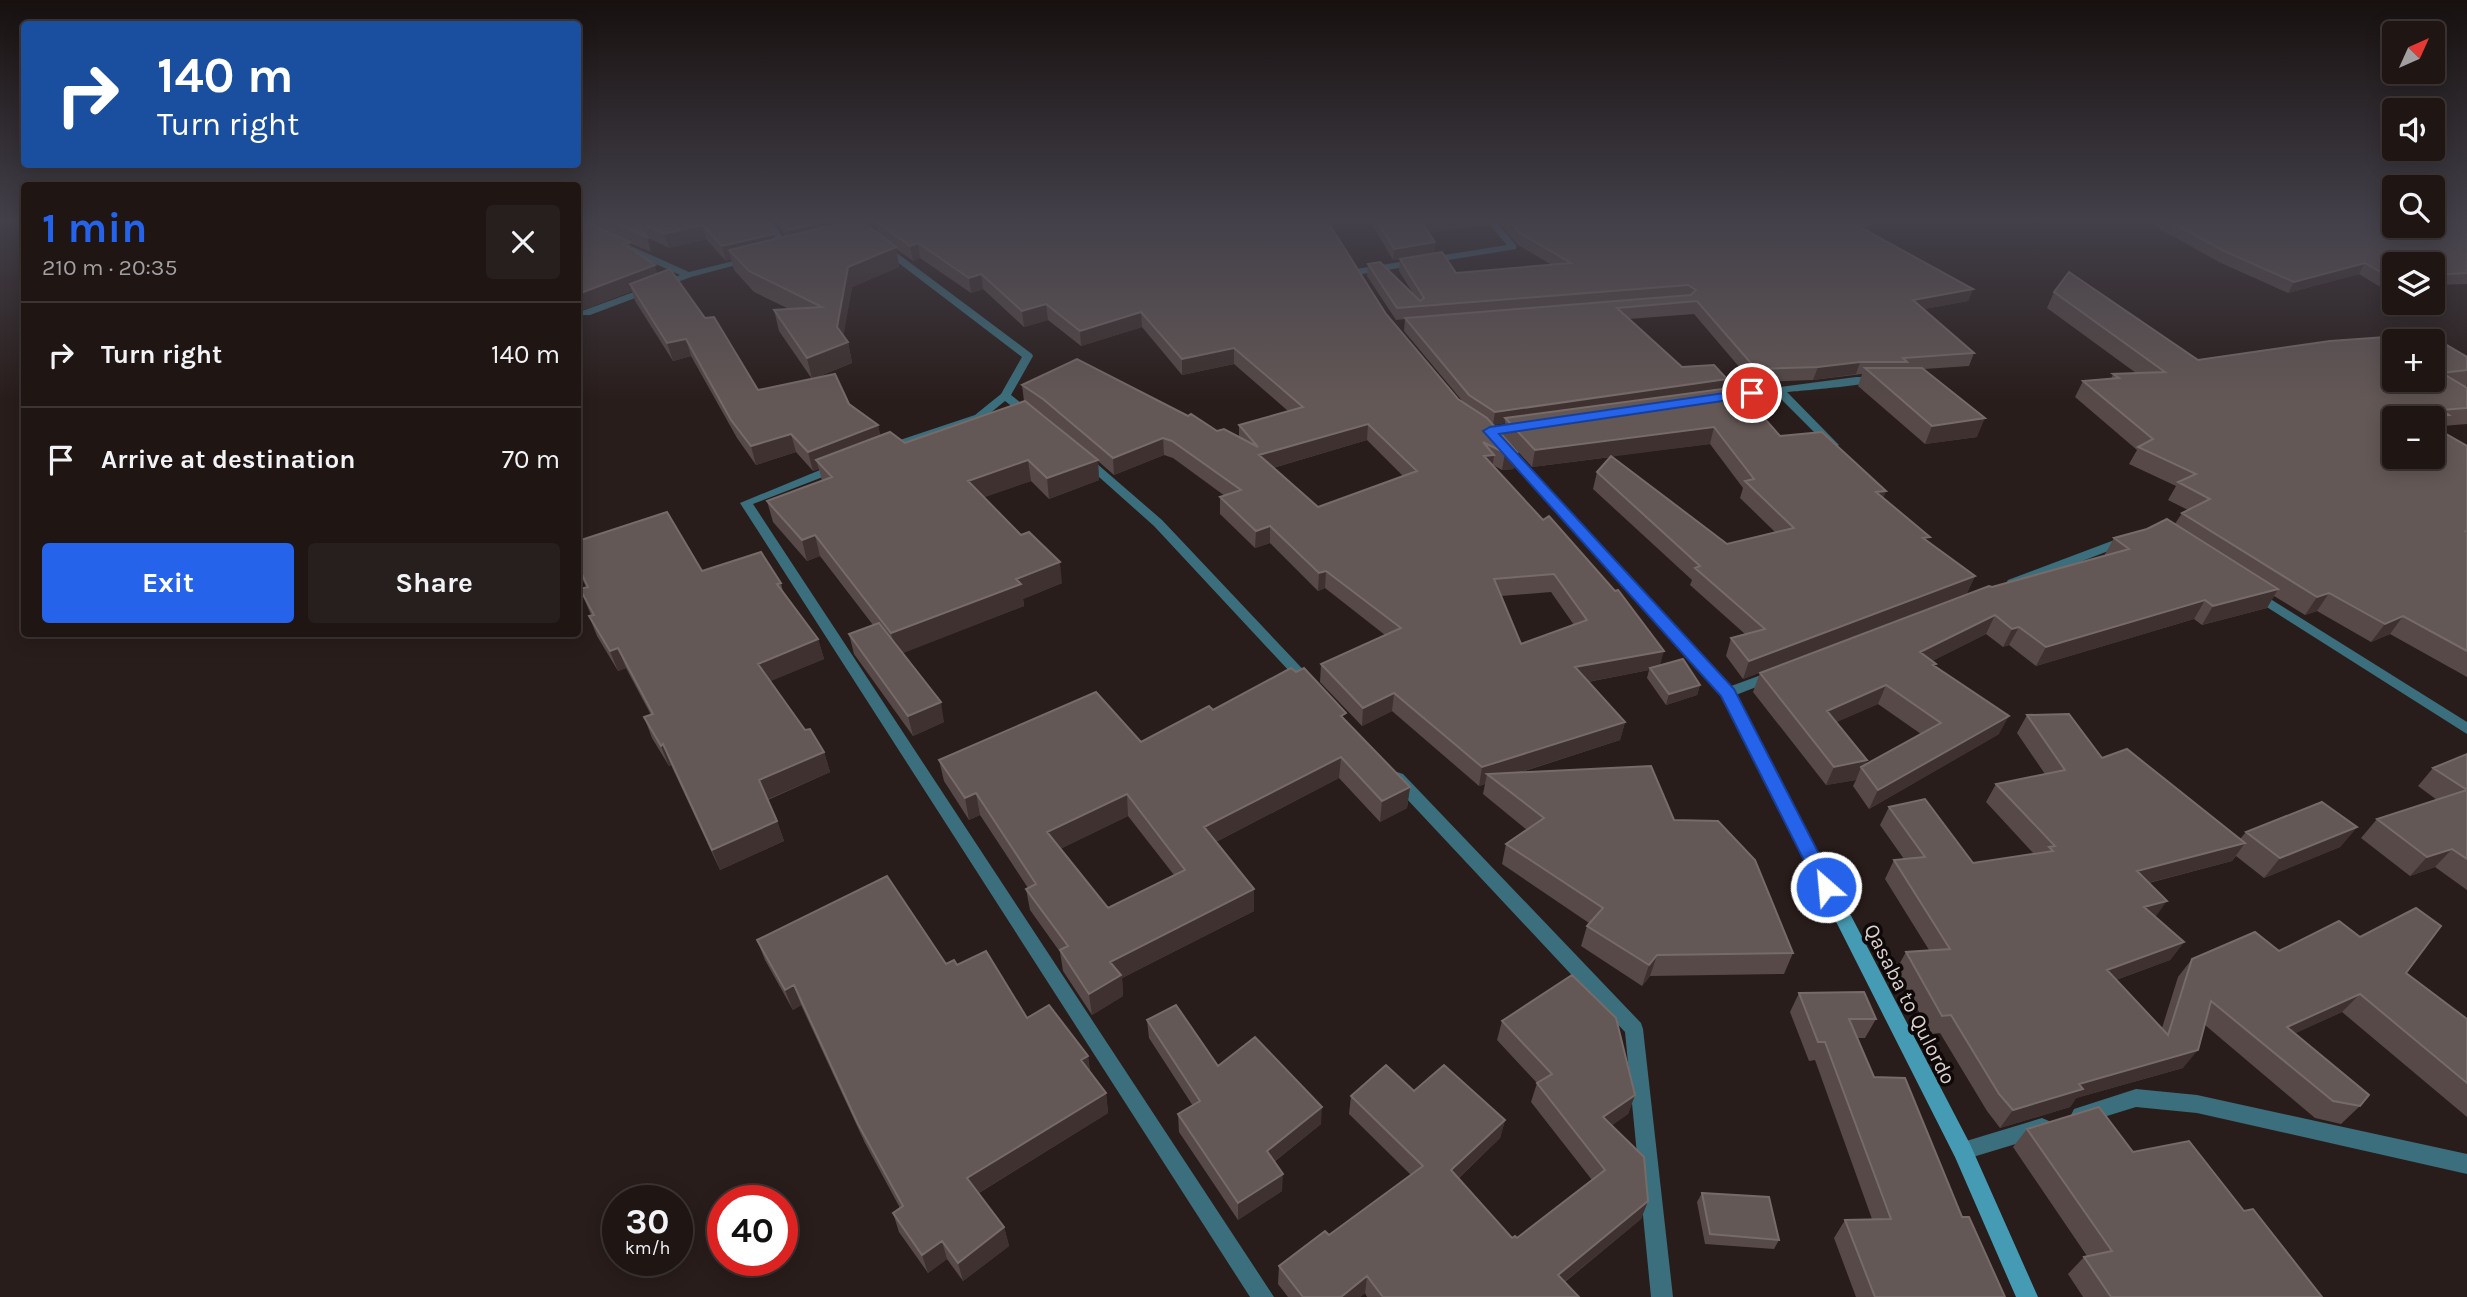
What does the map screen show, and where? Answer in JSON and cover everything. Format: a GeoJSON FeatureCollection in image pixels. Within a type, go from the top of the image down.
{"type":"FeatureCollection","features":[{"type":"Feature","properties":{"kind":"street"},"geometry":{"type":"LineString","coordinates":[[586,313],[676,280]]}},
{"type":"Feature","properties":{"kind":"street"},"geometry":{"type":"LineString","coordinates":[[926,280],[1028,356],[1006,396],[979,417],[863,457],[746,503],[1263,1297]]}},
{"type":"Feature","properties":{"kind":"street"},"geometry":{"type":"LineString","coordinates":[[1714,399],[1856,380],[1895,380]]}},
{"type":"Feature","properties":{"kind":"street"},"geometry":{"type":"LineString","coordinates":[[1777,389],[1844,454]]}},
{"type":"Feature","properties":{"kind":"street"},"geometry":{"type":"LineString","coordinates":[[1006,396],[1048,428]]}},
{"type":"Feature","properties":{"kind":"street","name":"Qasaba to Qulordo"},"geometry":{"type":"LineString","coordinates":[[1490,431],[1728,693],[1963,1151],[2026,1297]]}},
{"type":"Feature","properties":{"kind":"street"},"geometry":{"type":"LineString","coordinates":[[1069,444],[1158,523],[1320,695]]}},
{"type":"Feature","properties":{"kind":"street"},"geometry":{"type":"LineString","coordinates":[[2001,588],[2144,533]]}},
{"type":"Feature","properties":{"kind":"street"},"geometry":{"type":"LineString","coordinates":[[2244,586],[2467,729]]}},
{"type":"Feature","properties":{"kind":"street"},"geometry":{"type":"LineString","coordinates":[[1728,693],[1780,673]]}},
{"type":"Feature","properties":{"kind":"street"},"geometry":{"type":"LineString","coordinates":[[1386,766],[1634,1029],[1662,1297]]}},
{"type":"Feature","properties":{"kind":"street"},"geometry":{"type":"LineString","coordinates":[[1963,1151],[2136,1098],[2197,1104],[2467,1164]]}},
{"type":"Feature","properties":{"kind":"building"},"geometry":{"type":"Polygon","coordinates":[[[581,280],[616,280],[581,293],[581,280]]]}},
{"type":"Feature","properties":{"kind":"building"},"geometry":{"type":"Polygon","coordinates":[[[642,280],[678,280],[705,318],[714,317],[758,390],[835,374],[849,404],[878,425],[808,452],[791,434],[751,446],[731,420],[686,339],[667,343],[630,284],[642,280]]]}},
{"type":"Feature","properties":{"kind":"building"},"geometry":{"type":"Polygon","coordinates":[[[766,280],[846,280],[837,327],[848,342],[807,358],[774,310],[822,307],[766,280]]]}},
{"type":"Feature","properties":{"kind":"building"},"geometry":{"type":"Polygon","coordinates":[[[987,280],[1364,280],[1386,314],[1458,399],[1487,418],[1517,452],[1505,453],[1483,442],[1494,455],[1484,456],[1543,520],[1549,516],[1615,591],[1618,590],[1664,651],[1575,667],[1625,722],[1482,767],[1394,693],[1363,708],[1321,664],[1401,628],[1326,571],[1319,573],[1270,526],[1256,531],[1220,497],[1241,490],[1172,441],[1163,438],[1113,458],[1043,399],[1022,385],[1077,359],[1188,416],[1191,414],[1217,431],[1224,429],[1258,447],[1239,425],[1303,407],[1234,348],[1182,359],[1141,312],[1080,331],[1046,304],[1022,311],[987,280]],[[1368,424],[1259,455],[1318,507],[1417,471],[1368,424]],[[1554,574],[1494,579],[1521,644],[1587,620],[1554,574]]]}},
{"type":"Feature","properties":{"kind":"building"},"geometry":{"type":"Polygon","coordinates":[[[1378,280],[1398,280],[1420,301],[1424,298],[1413,280],[1956,280],[1973,289],[1913,300],[1974,353],[1903,358],[1907,362],[1860,362],[1818,367],[1756,369],[1697,301],[1617,308],[1682,367],[1714,365],[1727,379],[1495,412],[1469,395],[1405,318],[1691,295],[1696,290],[1688,285],[1397,308],[1378,280]]]}},
{"type":"Feature","properties":{"kind":"building"},"geometry":{"type":"Polygon","coordinates":[[[2063,280],[2080,280],[2198,360],[2330,341],[2382,337],[2382,392],[2445,392],[2445,375],[2467,388],[2467,408],[2445,410],[2445,406],[2382,406],[2382,469],[2445,469],[2445,433],[2467,446],[2467,651],[2403,616],[2385,624],[2329,593],[2317,597],[2182,513],[2210,499],[2178,482],[2196,474],[2138,447],[2153,439],[2083,381],[2119,378],[2113,374],[2165,372],[2054,292],[2063,280]]]}},
{"type":"Feature","properties":{"kind":"building"},"geometry":{"type":"Polygon","coordinates":[[[2445,344],[2467,357],[2467,370],[2445,373],[2445,344]]]}},
{"type":"Feature","properties":{"kind":"building"},"geometry":{"type":"Polygon","coordinates":[[[1865,368],[1922,368],[1985,418],[1932,426],[1865,368]]]}},
{"type":"Feature","properties":{"kind":"building"},"geometry":{"type":"Polygon","coordinates":[[[1737,387],[1780,436],[1822,432],[1886,491],[1876,492],[1930,537],[1923,538],[1975,576],[1749,661],[1731,638],[1765,629],[1695,568],[1700,566],[1597,472],[1611,456],[1727,544],[1794,528],[1745,481],[1754,479],[1714,427],[1535,450],[1505,418],[1737,387]]]}},
{"type":"Feature","properties":{"kind":"building"},"geometry":{"type":"Polygon","coordinates":[[[1025,401],[1098,460],[1047,478],[1028,460],[968,481],[1021,535],[1029,532],[1060,562],[1016,579],[1021,584],[891,633],[815,535],[802,540],[767,501],[832,477],[816,460],[890,432],[905,443],[1025,401]]]}},
{"type":"Feature","properties":{"kind":"building"},"geometry":{"type":"Polygon","coordinates":[[[667,512],[702,571],[761,552],[781,583],[777,584],[818,639],[758,664],[805,730],[810,729],[824,752],[759,780],[777,821],[712,850],[663,744],[661,746],[644,717],[653,714],[618,648],[610,651],[589,616],[594,615],[581,591],[588,587],[581,572],[581,540],[667,512]]]}},
{"type":"Feature","properties":{"kind":"building"},"geometry":{"type":"Polygon","coordinates":[[[2167,519],[2278,589],[2213,606],[2205,600],[2046,647],[2019,627],[2012,629],[1995,615],[1920,652],[1936,664],[1933,665],[2009,716],[1878,790],[1861,767],[1941,723],[1886,685],[1827,711],[1867,760],[1834,767],[1760,673],[1989,586],[2129,549],[2114,538],[2147,529],[2167,519]]]}},
{"type":"Feature","properties":{"kind":"building"},"geometry":{"type":"Polygon","coordinates":[[[879,623],[941,702],[908,716],[849,634],[879,623]]]}},
{"type":"Feature","properties":{"kind":"building"},"geometry":{"type":"Polygon","coordinates":[[[1683,659],[1700,685],[1669,694],[1650,668],[1683,659]]]}},
{"type":"Feature","properties":{"kind":"building"},"geometry":{"type":"Polygon","coordinates":[[[1291,668],[1296,672],[1304,668],[1346,713],[1341,716],[1410,787],[1382,801],[1341,757],[1204,827],[1254,889],[1110,962],[1121,975],[1089,994],[1060,950],[1068,946],[1026,889],[1036,884],[976,793],[965,798],[939,760],[1096,692],[1141,742],[1209,706],[1213,710],[1291,668]],[[1127,794],[1047,832],[1108,908],[1185,870],[1127,794]]]}},
{"type":"Feature","properties":{"kind":"building"},"geometry":{"type":"Polygon","coordinates":[[[2069,714],[2102,758],[2127,749],[2245,843],[2137,871],[2167,901],[2144,907],[2184,942],[2107,970],[2168,1035],[2192,959],[2255,932],[2279,951],[2339,921],[2360,937],[2416,908],[2441,926],[2406,973],[2467,1019],[2467,1083],[2360,994],[2287,1027],[2369,1095],[2360,1106],[2333,1101],[2211,1001],[2198,1050],[2079,1084],[2083,1089],[2013,1110],[1999,1094],[1951,1015],[1942,1016],[1906,952],[1950,949],[1894,860],[1925,857],[1889,807],[1925,799],[1973,863],[2053,851],[2049,847],[2055,846],[1996,784],[2065,770],[2027,715],[2069,714]]]}},
{"type":"Feature","properties":{"kind":"building"},"geometry":{"type":"Polygon","coordinates":[[[2467,754],[2467,790],[2433,768],[2467,754]]]}},
{"type":"Feature","properties":{"kind":"building"},"geometry":{"type":"Polygon","coordinates":[[[1651,766],[1674,820],[1718,821],[1755,860],[1793,953],[1657,955],[1649,965],[1587,926],[1603,908],[1506,844],[1544,818],[1487,774],[1651,766]]]}},
{"type":"Feature","properties":{"kind":"building"},"geometry":{"type":"Polygon","coordinates":[[[2467,790],[2467,859],[2452,849],[2427,857],[2377,819],[2467,790]]]}},
{"type":"Feature","properties":{"kind":"building"},"geometry":{"type":"Polygon","coordinates":[[[2322,802],[2357,827],[2280,858],[2246,832],[2322,802]]]}},
{"type":"Feature","properties":{"kind":"building"},"geometry":{"type":"Polygon","coordinates":[[[887,876],[946,964],[954,960],[957,965],[986,951],[1027,1018],[1049,1005],[1088,1056],[1081,1060],[1106,1093],[967,1178],[1004,1227],[958,1263],[942,1241],[922,1255],[893,1213],[903,1206],[858,1124],[794,985],[785,990],[757,940],[887,876]]]}},
{"type":"Feature","properties":{"kind":"building"},"geometry":{"type":"Polygon","coordinates":[[[1572,975],[1616,1018],[1635,1095],[1603,1117],[1644,1157],[1648,1201],[1558,1275],[1579,1297],[1383,1297],[1367,1276],[1341,1297],[1303,1297],[1279,1266],[1325,1231],[1329,1235],[1423,1166],[1351,1096],[1386,1065],[1414,1091],[1444,1065],[1505,1120],[1451,1170],[1512,1238],[1517,1238],[1605,1170],[1537,1083],[1552,1074],[1502,1021],[1572,975]]]}},
{"type":"Feature","properties":{"kind":"building"},"geometry":{"type":"Polygon","coordinates":[[[1864,992],[1876,1019],[1849,1019],[1874,1077],[1905,1078],[1962,1217],[1969,1217],[2005,1297],[1875,1297],[1845,1220],[1891,1219],[1825,1042],[1818,1042],[1799,993],[1864,992]]]}},
{"type":"Feature","properties":{"kind":"building"},"geometry":{"type":"Polygon","coordinates":[[[1176,1005],[1218,1066],[1255,1037],[1322,1107],[1267,1151],[1283,1174],[1238,1203],[1178,1114],[1200,1101],[1147,1020],[1176,1005]]]}},
{"type":"Feature","properties":{"kind":"building"},"geometry":{"type":"Polygon","coordinates":[[[2099,1107],[2133,1152],[2189,1141],[2244,1211],[2253,1209],[2322,1297],[2111,1297],[2084,1257],[2112,1251],[2027,1129],[2099,1107]]]}},
{"type":"Feature","properties":{"kind":"building"},"geometry":{"type":"Polygon","coordinates":[[[1702,1193],[1769,1197],[1779,1240],[1710,1234],[1702,1193]]]}},
{"type":"Feature","properties":{"kind":"route"},"geometry":{"type":"LineString","coordinates":[[1752,393],[1490,431],[1728,693],[1826,887]]}}]}
